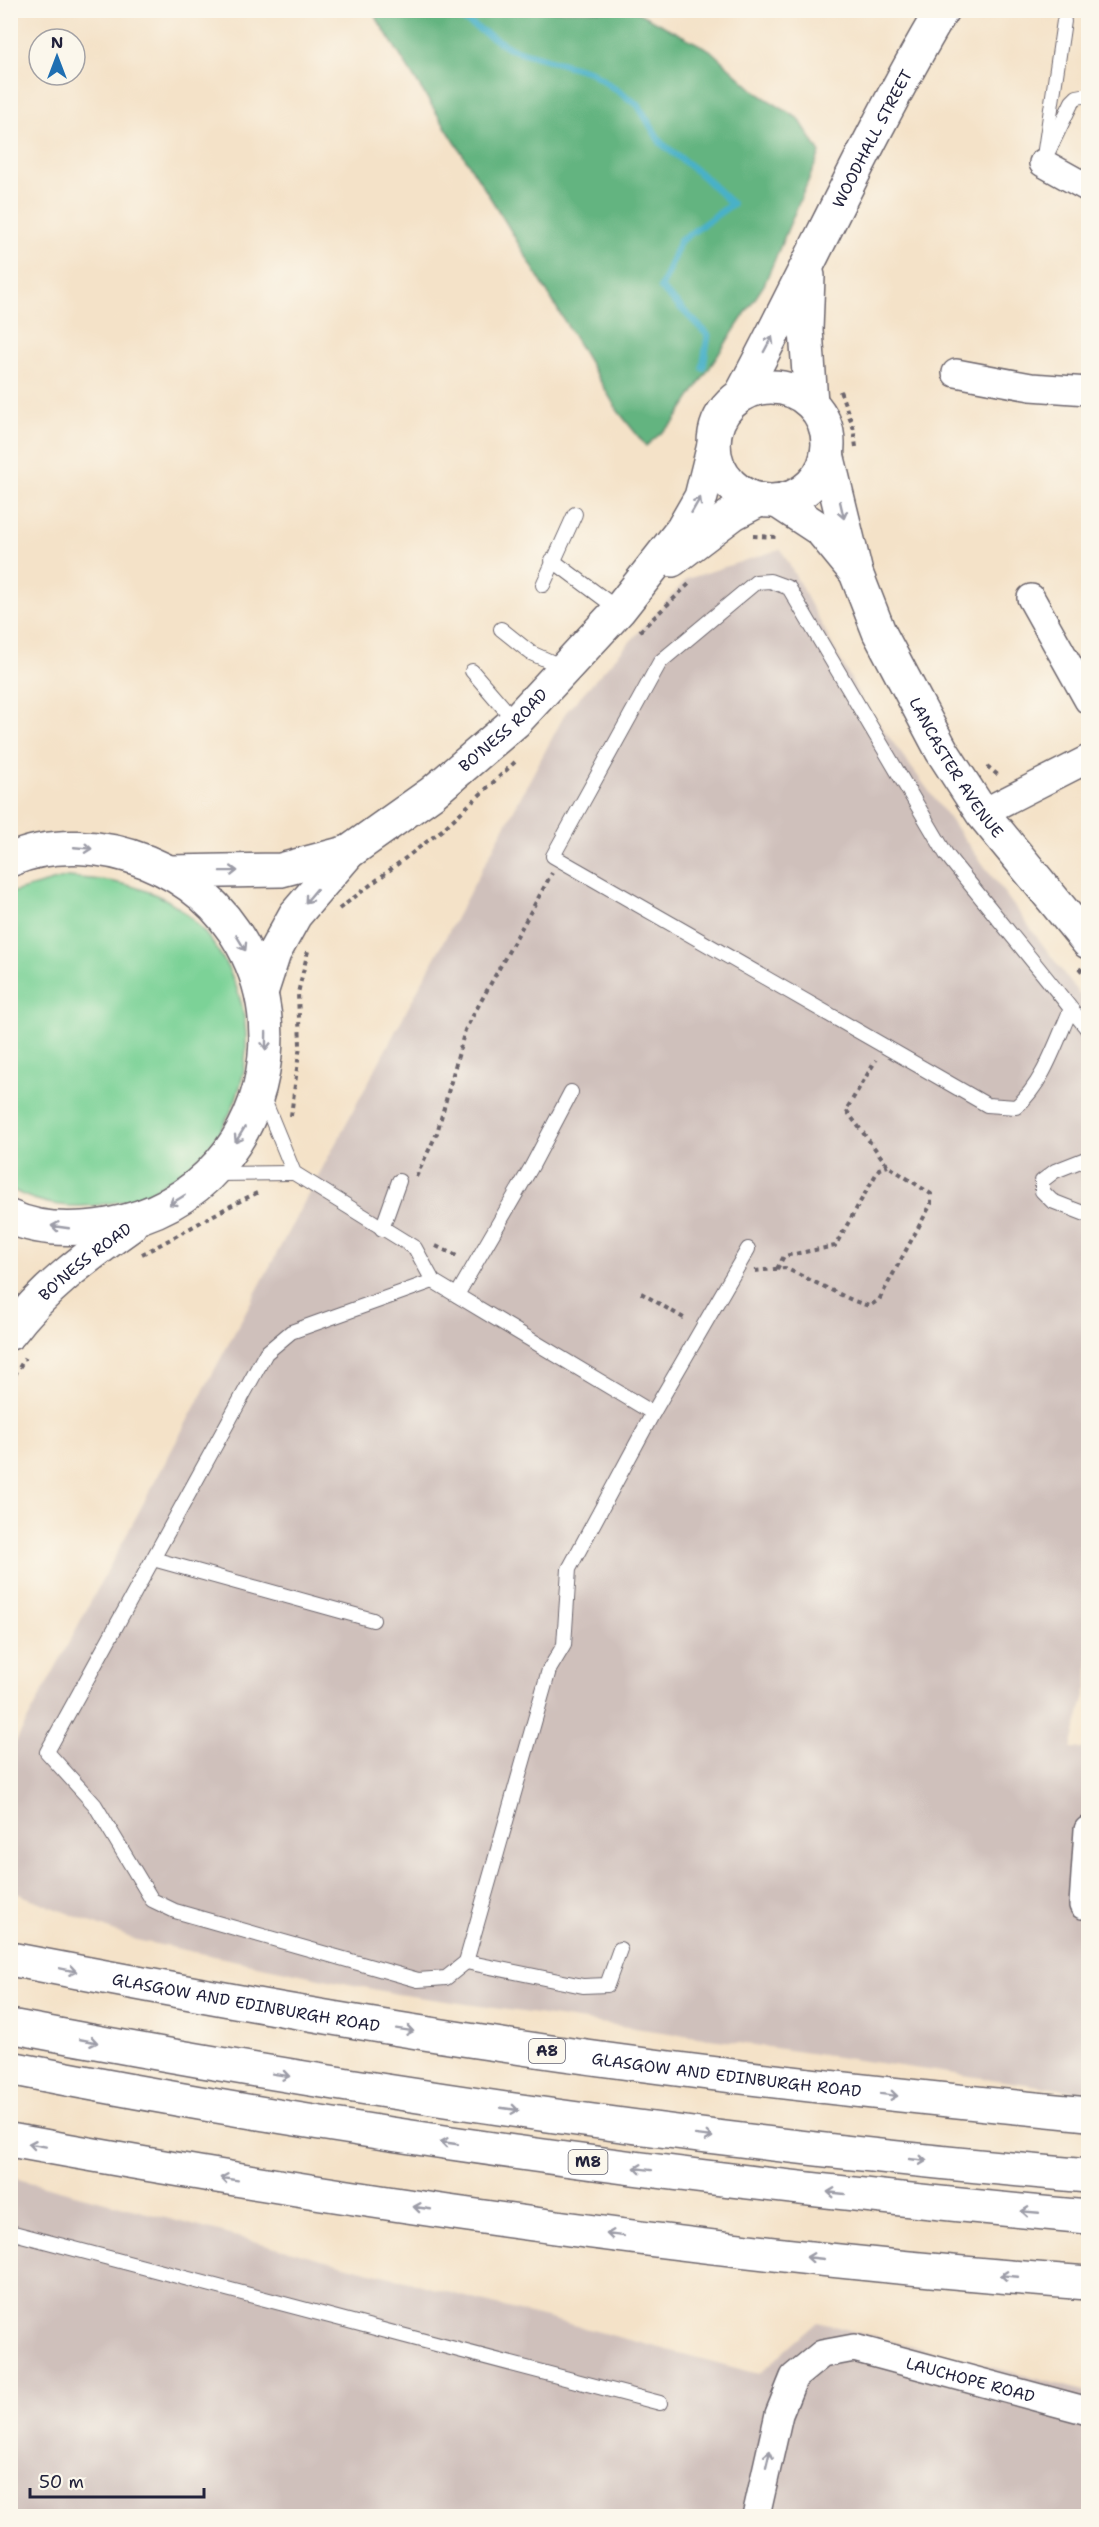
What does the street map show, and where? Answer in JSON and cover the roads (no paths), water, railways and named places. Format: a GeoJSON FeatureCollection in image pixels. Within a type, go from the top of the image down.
{"type":"FeatureCollection","features":[{"type":"Feature","properties":{"kind":"main road","name":"WOODHALL STREET"},"geometry":{"type":"LineString","coordinates":[[741,395],[808,268],[844,189],[942,10]]}},
{"type":"Feature","properties":{"kind":"main road","name":"WOODHALL STREET"},"geometry":{"type":"LineString","coordinates":[[808,268],[806,330],[825,395]]}},
{"type":"Feature","properties":{"kind":"main road"},"geometry":{"type":"LineString","coordinates":[[778,387],[797,393],[825,395],[822,418],[828,436],[842,456],[821,471],[810,486],[795,496],[768,500],[742,493],[727,480],[718,464],[714,445],[716,427],[726,409],[741,395],[758,388],[778,387]]}},
{"type":"Feature","properties":{"kind":"main road","name":"BO'NESS ROAD"},"geometry":{"type":"LineString","coordinates":[[632,610],[701,497],[714,445]]}},
{"type":"Feature","properties":{"kind":"main road","name":"LANCASTER AVENUE"},"geometry":{"type":"LineString","coordinates":[[842,456],[856,573],[879,632],[942,751],[982,813],[1083,954]]}},
{"type":"Feature","properties":{"kind":"main road","name":"LANCASTER AVENUE"},"geometry":{"type":"LineString","coordinates":[[768,500],[821,530],[856,573]]}},
{"type":"Feature","properties":{"kind":"main road","name":"BO'NESS ROAD"},"geometry":{"type":"LineString","coordinates":[[262,990],[274,953],[295,915],[349,852],[432,793],[515,722],[565,668],[632,610],[726,519],[768,500]]}},
{"type":"Feature","properties":{"kind":"main road"},"geometry":{"type":"LineString","coordinates":[[10,1217],[22,1222],[80,1230],[138,1220],[177,1201],[211,1174],[241,1136],[260,1092],[268,1041],[262,990],[242,943],[211,903],[171,872],[124,853],[85,848],[15,853]]}},
{"type":"Feature","properties":{"kind":"main road","name":"BO'NESS ROAD"},"geometry":{"type":"LineString","coordinates":[[171,872],[281,870],[349,852]]}},
{"type":"Feature","properties":{"kind":"main road","name":"BO'NESS ROAD"},"geometry":{"type":"LineString","coordinates":[[18,1344],[23,1316],[78,1263],[138,1220]]}},
{"type":"Feature","properties":{"kind":"main road","name":"GLASGOW AND EDINBURGH ROAD"},"geometry":{"type":"LineString","coordinates":[[10,1959],[201,1995],[497,2044],[763,2080],[1089,2114]]}},
{"type":"Feature","properties":{"kind":"main road"},"geometry":{"type":"LineString","coordinates":[[10,2026],[273,2073],[613,2124],[824,2151],[1089,2176]]}},
{"type":"Feature","properties":{"kind":"main road","name":"M8"},"geometry":{"type":"LineString","coordinates":[[10,2068],[401,2136],[637,2169],[825,2192],[1089,2217]]}},
{"type":"Feature","properties":{"kind":"main road"},"geometry":{"type":"LineString","coordinates":[[10,2140],[234,2179],[552,2227],[856,2263],[1089,2283]]}},
{"type":"Feature","properties":{"kind":"street"},"geometry":{"type":"LineString","coordinates":[[1043,163],[1089,188]]}},
{"type":"Feature","properties":{"kind":"street"},"geometry":{"type":"LineString","coordinates":[[956,373],[1031,387],[1089,390]]}},
{"type":"Feature","properties":{"kind":"street"},"geometry":{"type":"LineString","coordinates":[[1031,598],[1089,700]]}},
{"type":"Feature","properties":{"kind":"street"},"geometry":{"type":"LineString","coordinates":[[982,813],[1012,800],[1089,759]]}},
{"type":"Feature","properties":{"kind":"street"},"geometry":{"type":"LineString","coordinates":[[1083,1905],[1089,1830]]}},
{"type":"Feature","properties":{"kind":"street","name":"LAUCHOPE ROAD"},"geometry":{"type":"LineString","coordinates":[[756,2517],[779,2414],[794,2377],[822,2354],[854,2348],[1089,2411]]}},
{"type":"Feature","properties":{"kind":"lane"},"geometry":{"type":"LineString","coordinates":[[1043,163],[1064,21]]}},
{"type":"Feature","properties":{"kind":"lane"},"geometry":{"type":"LineString","coordinates":[[1043,163],[1072,102],[1077,97],[1089,95]]}},
{"type":"Feature","properties":{"kind":"lane"},"geometry":{"type":"LineString","coordinates":[[543,585],[552,560],[575,514]]}},
{"type":"Feature","properties":{"kind":"lane"},"geometry":{"type":"LineString","coordinates":[[552,560],[632,610]]}},
{"type":"Feature","properties":{"kind":"lane"},"geometry":{"type":"LineString","coordinates":[[1071,1009],[1039,1080],[1027,1097],[1016,1107],[987,1105],[553,856],[660,663],[756,582],[770,581],[789,588],[946,854],[1089,1030]]}},
{"type":"Feature","properties":{"kind":"lane"},"geometry":{"type":"LineString","coordinates":[[501,629],[531,653],[565,668]]}},
{"type":"Feature","properties":{"kind":"lane"},"geometry":{"type":"LineString","coordinates":[[472,671],[515,722]]}},
{"type":"Feature","properties":{"kind":"lane"},"geometry":{"type":"LineString","coordinates":[[260,1092],[294,1173],[415,1248],[433,1281],[652,1413]]}},
{"type":"Feature","properties":{"kind":"lane"},"geometry":{"type":"LineString","coordinates":[[457,1295],[532,1166],[571,1092]]}},
{"type":"Feature","properties":{"kind":"lane"},"geometry":{"type":"LineString","coordinates":[[1089,1158],[1055,1171],[1042,1181],[1042,1191],[1052,1201],[1089,1215]]}},
{"type":"Feature","properties":{"kind":"lane"},"geometry":{"type":"LineString","coordinates":[[211,1174],[294,1173]]}},
{"type":"Feature","properties":{"kind":"lane"},"geometry":{"type":"LineString","coordinates":[[382,1229],[405,1183]]}},
{"type":"Feature","properties":{"kind":"lane"},"geometry":{"type":"LineString","coordinates":[[433,1281],[291,1332],[266,1353],[47,1752],[95,1805],[152,1900],[175,1911],[418,1980],[446,1978],[466,1962],[549,1670],[564,1645],[569,1569],[652,1413],[748,1249]]}},
{"type":"Feature","properties":{"kind":"lane"},"geometry":{"type":"LineString","coordinates":[[153,1559],[373,1620]]}},
{"type":"Feature","properties":{"kind":"lane"},"geometry":{"type":"LineString","coordinates":[[466,1962],[583,1986],[607,1985],[620,1949]]}},
{"type":"Feature","properties":{"kind":"lane"},"geometry":{"type":"LineString","coordinates":[[10,2232],[660,2403]]}},
{"type":"Feature","properties":{"kind":"waterway"},"geometry":{"type":"LineString","coordinates":[[448,10],[511,49],[591,72],[638,105],[661,143],[703,176],[732,204],[680,241],[661,288],[708,335],[703,368]]}}]}
